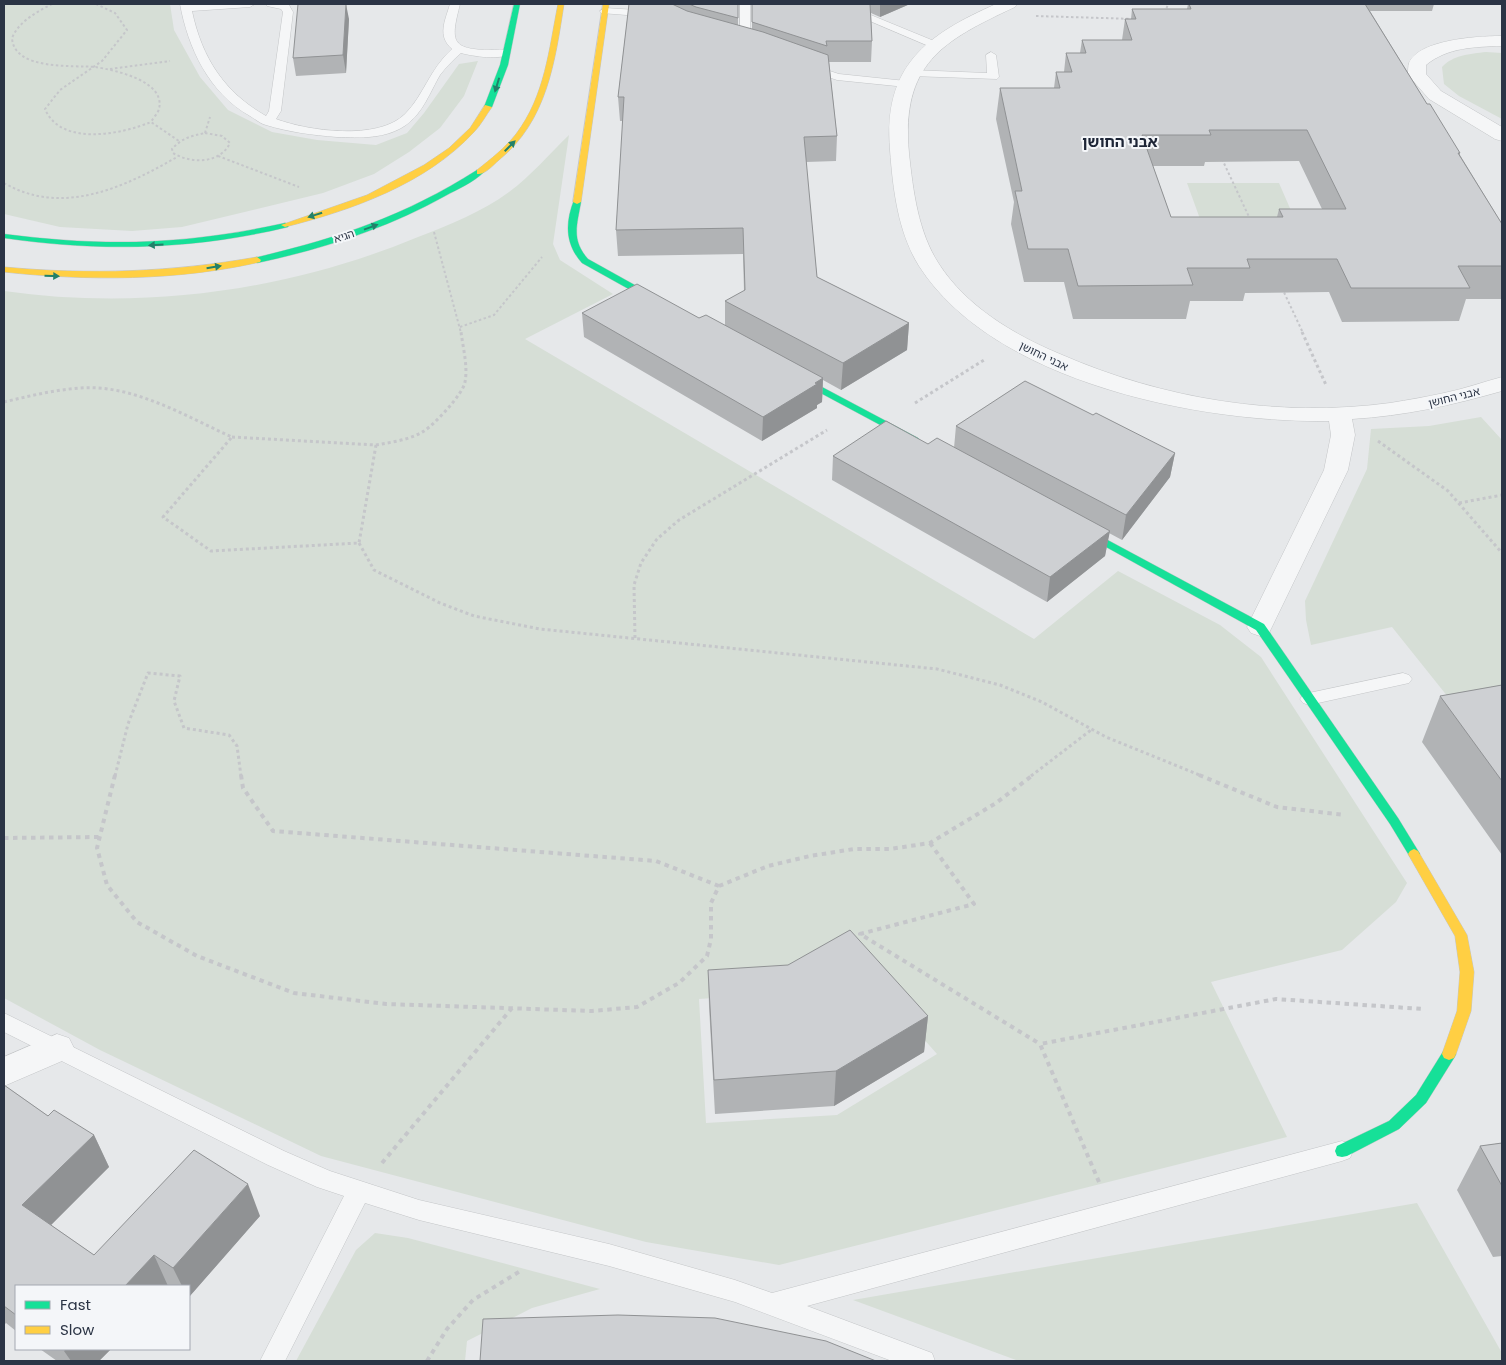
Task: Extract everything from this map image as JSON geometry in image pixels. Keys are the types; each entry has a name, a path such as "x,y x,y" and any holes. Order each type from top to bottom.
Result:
{"street":[{"path":"4,236 65,246 169,245 209,240 281,226 347,205 412,176 435,162 468,135 490,104 506,53 517,4"},
{"name":"הגיא","path":"4,270 41,275 79,277 155,274 212,268 300,251 376,226 450,192 477,175 514,143 527,127 538,107 544,90 561,4"},
{"name":"אבני החושן","path":"1009,4 950,33 926,52 908,78 898,121 901,165 914,235 929,265 953,296 982,320 1014,341 1062,365 1103,381 1162,397 1211,407 1268,413 1340,413 1394,410 1451,399 1502,384"},
{"path":"606,7 571,240 575,252 585,261 677,312"},
{"path":"1502,41 1476,42 1438,49 1425,56 1417,64 1417,75 1435,95 1502,135"},
{"path":"781,368 927,446"},
{"path":"1260,628 1336,470 1343,435 1340,413"},
{"path":"1067,521 1224,606 1260,628 1394,821 1461,935 1467,972 1464,1012 1447,1060 1420,1099 1394,1125 1342,1151"},
{"path":"4,1072 57,1048"}],"lane":[{"path":"250,4 185,6 192,34 209,72 232,99 252,114 268,122 289,128 326,133 369,134 394,127 411,116 440,68 458,49"},
{"path":"268,122 275,111 288,12 285,7 271,4"},
{"path":"456,4 448,34 450,42 458,49 469,52 506,53"},
{"path":"745,4 741,45 760,50"},
{"path":"835,4 934,45"},
{"path":"606,7 662,15"},
{"path":"793,61 838,77 993,77 991,56"},
{"path":"1309,699 1404,679"},
{"path":"4,1022 276,1158 326,1180 419,1210 609,1255 735,1291 923,1361"},
{"path":"771,1305 1342,1151"},
{"path":"272,1361 359,1191"}],"path":[{"path":"52,4 39,11 17,30 12,37 13,45 22,55 33,60 52,65 94,67 107,69 144,83 158,92 162,100 160,112 151,122 138,128 105,134 74,131 56,125 47,118 45,110 54,95 94,67 120,42 127,30 122,18 96,4"},
{"path":"1166,19 1165,10 1168,4"},
{"path":"986,14 1137,19"},
{"path":"107,69 170,60"},
{"path":"151,122 179,141"},
{"path":"4,183 28,194 51,198 96,195 140,179 176,157 200,160 218,156 225,152 230,143 222,136 205,133 179,141 172,149 176,157"},
{"path":"1218,151 1252,223"},
{"path":"218,156 301,188"},
{"path":"4,402 44,393 82,388 112,390 136,395 232,437 376,444 406,439 424,431 461,394 466,368 460,327 435,232 412,210"},
{"path":"460,327 494,315 544,254 571,240"},
{"path":"1281,286 1340,413 1448,491 1502,553"},
{"path":"884,423 1014,341"},
{"path":"635,638 634,585 641,563 656,539 680,520 860,410"},
{"path":"232,437 163,518 211,551 359,543"},
{"path":"376,444 359,543 374,570 440,603 474,616 540,629 937,669 1000,685 1042,702 1092,730 1277,806 1394,821"},
{"path":"1458,503 1502,495"},
{"path":"719,886 656,861 273,831 243,788 237,746 229,735 184,728 174,701 180,676 148,674 128,724 97,848 107,885 137,922 197,956 294,993 386,1004 592,1011 637,1006 679,983 707,956 711,939 711,903 719,886 768,866 810,856 854,849 890,849 930,844 996,803 1092,730"},
{"path":"4,838 100,837"},
{"path":"930,844 974,904 860,934 1040,1044 1112,1213"},
{"path":"1040,1044 1276,999 1464,1012"},
{"path":"359,1191 423,1112 512,1008"},
{"path":"427,1361 447,1329 473,1300 564,1244"}],"shaded area":[{"path":"4,4 170,4 174,30 200,77 228,110 272,132 317,140 376,145 407,133 424,113 459,64 478,61 464,96 440,128 409,152 374,174 323,193 182,227 132,231 60,227 4,214"},
{"path":"1486,52 1502,53 1502,119 1459,96 1444,84 1442,67 1446,63 1462,56"},
{"path":"569,135 553,244 560,260 613,294 525,339 1034,639 1118,571 1220,625 1261,657 1407,883 1396,902 1342,950 1211,982 1287,1137 779,1265 646,1242 321,1156 100,1050 4,998 4,291 56,297 109,299 162,297 214,292 267,283 318,271 369,256 442,228 477,212 517,186","holes":["850,956 937,1054 837,1115 706,1123 699,999 784,993"]},
{"path":"1187,183 1279,183 1299,229 1204,230"},
{"path":"1481,417 1502,440 1502,721 1472,727 1392,627 1311,645 1306,620 1305,601 1367,469 1371,429 1429,426"},
{"path":"1417,1203 1502,1353 1502,1361 1019,1361 853,1300"},
{"path":"375,1233 408,1238 600,1289 532,1308 467,1341 465,1361 296,1361 356,1250"}],"building":[{"path":"298,4 346,4 343,55 293,58"},
{"path":"629,4 672,4 687,11 763,32 828,55 837,136 804,137 817,277 909,323 843,363 725,301 745,290 743,228 616,230 624,97 618,97"},
{"path":"689,4 738,4 738,18 696,7"},
{"path":"752,4 870,4 872,41 826,41 827,46 752,22"},
{"path":"1189,4 1365,4 1427,104 1430,104 1502,224 1502,266 1458,266 1470,288 1351,288 1337,259 1247,259 1250,268 1187,268 1193,285 1078,286 1068,249 1028,249 1015,191 1022,191 1000,88 1060,88 1056,72 1072,72 1066,53 1086,53 1082,40 1132,40 1125,19 1136,19 1132,9 1191,9","holes":["1209,130 1307,130 1346,209 1279,209 1283,217 1171,217 1142,135 1211,135"]},
{"path":"637,284 699,318 706,315 823,378 815,383 817,384 763,417 582,313"},
{"path":"1025,381 1093,415 1096,413 1175,453 1126,515 956,426"},
{"path":"886,421 928,444 937,438 1110,531 1050,577 833,456"},
{"path":"1502,685 1502,781 1440,696"},
{"path":"850,930 928,1016 836,1071 714,1080 708,970 788,965"},
{"path":"4,1085 48,1116 54,1110 94,1135 22,1205 94,1255 194,1150 248,1184 173,1268 154,1255 126,1285 15,1285 15,1314 4,1306"},
{"path":"1502,1143 1502,1186 1480,1146"},
{"path":"618,1315 715,1318 826,1341 876,1361 480,1361 483,1319"}],"traffic: fast":[{"path":"488,107 504,65 517,4"},
{"path":"257,260 315,246 373,227 429,202 480,172"},
{"path":"577,202 572,234 579,254 585,261 664,305"},
{"path":"4,236 76,244 145,245 214,239 285,225"},
{"path":"790,373 915,440"},
{"path":"1074,525 1260,627 1394,821 1414,854"},
{"path":"1342,1151 1394,1125 1421,1099 1449,1054"}],"traffic: slow":[{"path":"480,172 502,154 531,118 547,77 561,4"},
{"path":"577,202 606,4"},
{"path":"285,225 370,197 427,167 452,149 473,129 488,107"},
{"path":"4,270 69,275 131,275 193,270 257,260"},
{"path":"1414,854 1461,935 1467,972 1464,1011 1449,1054"}],"district":[{"name":"אבני החושן","path":"1120,141"}]}
